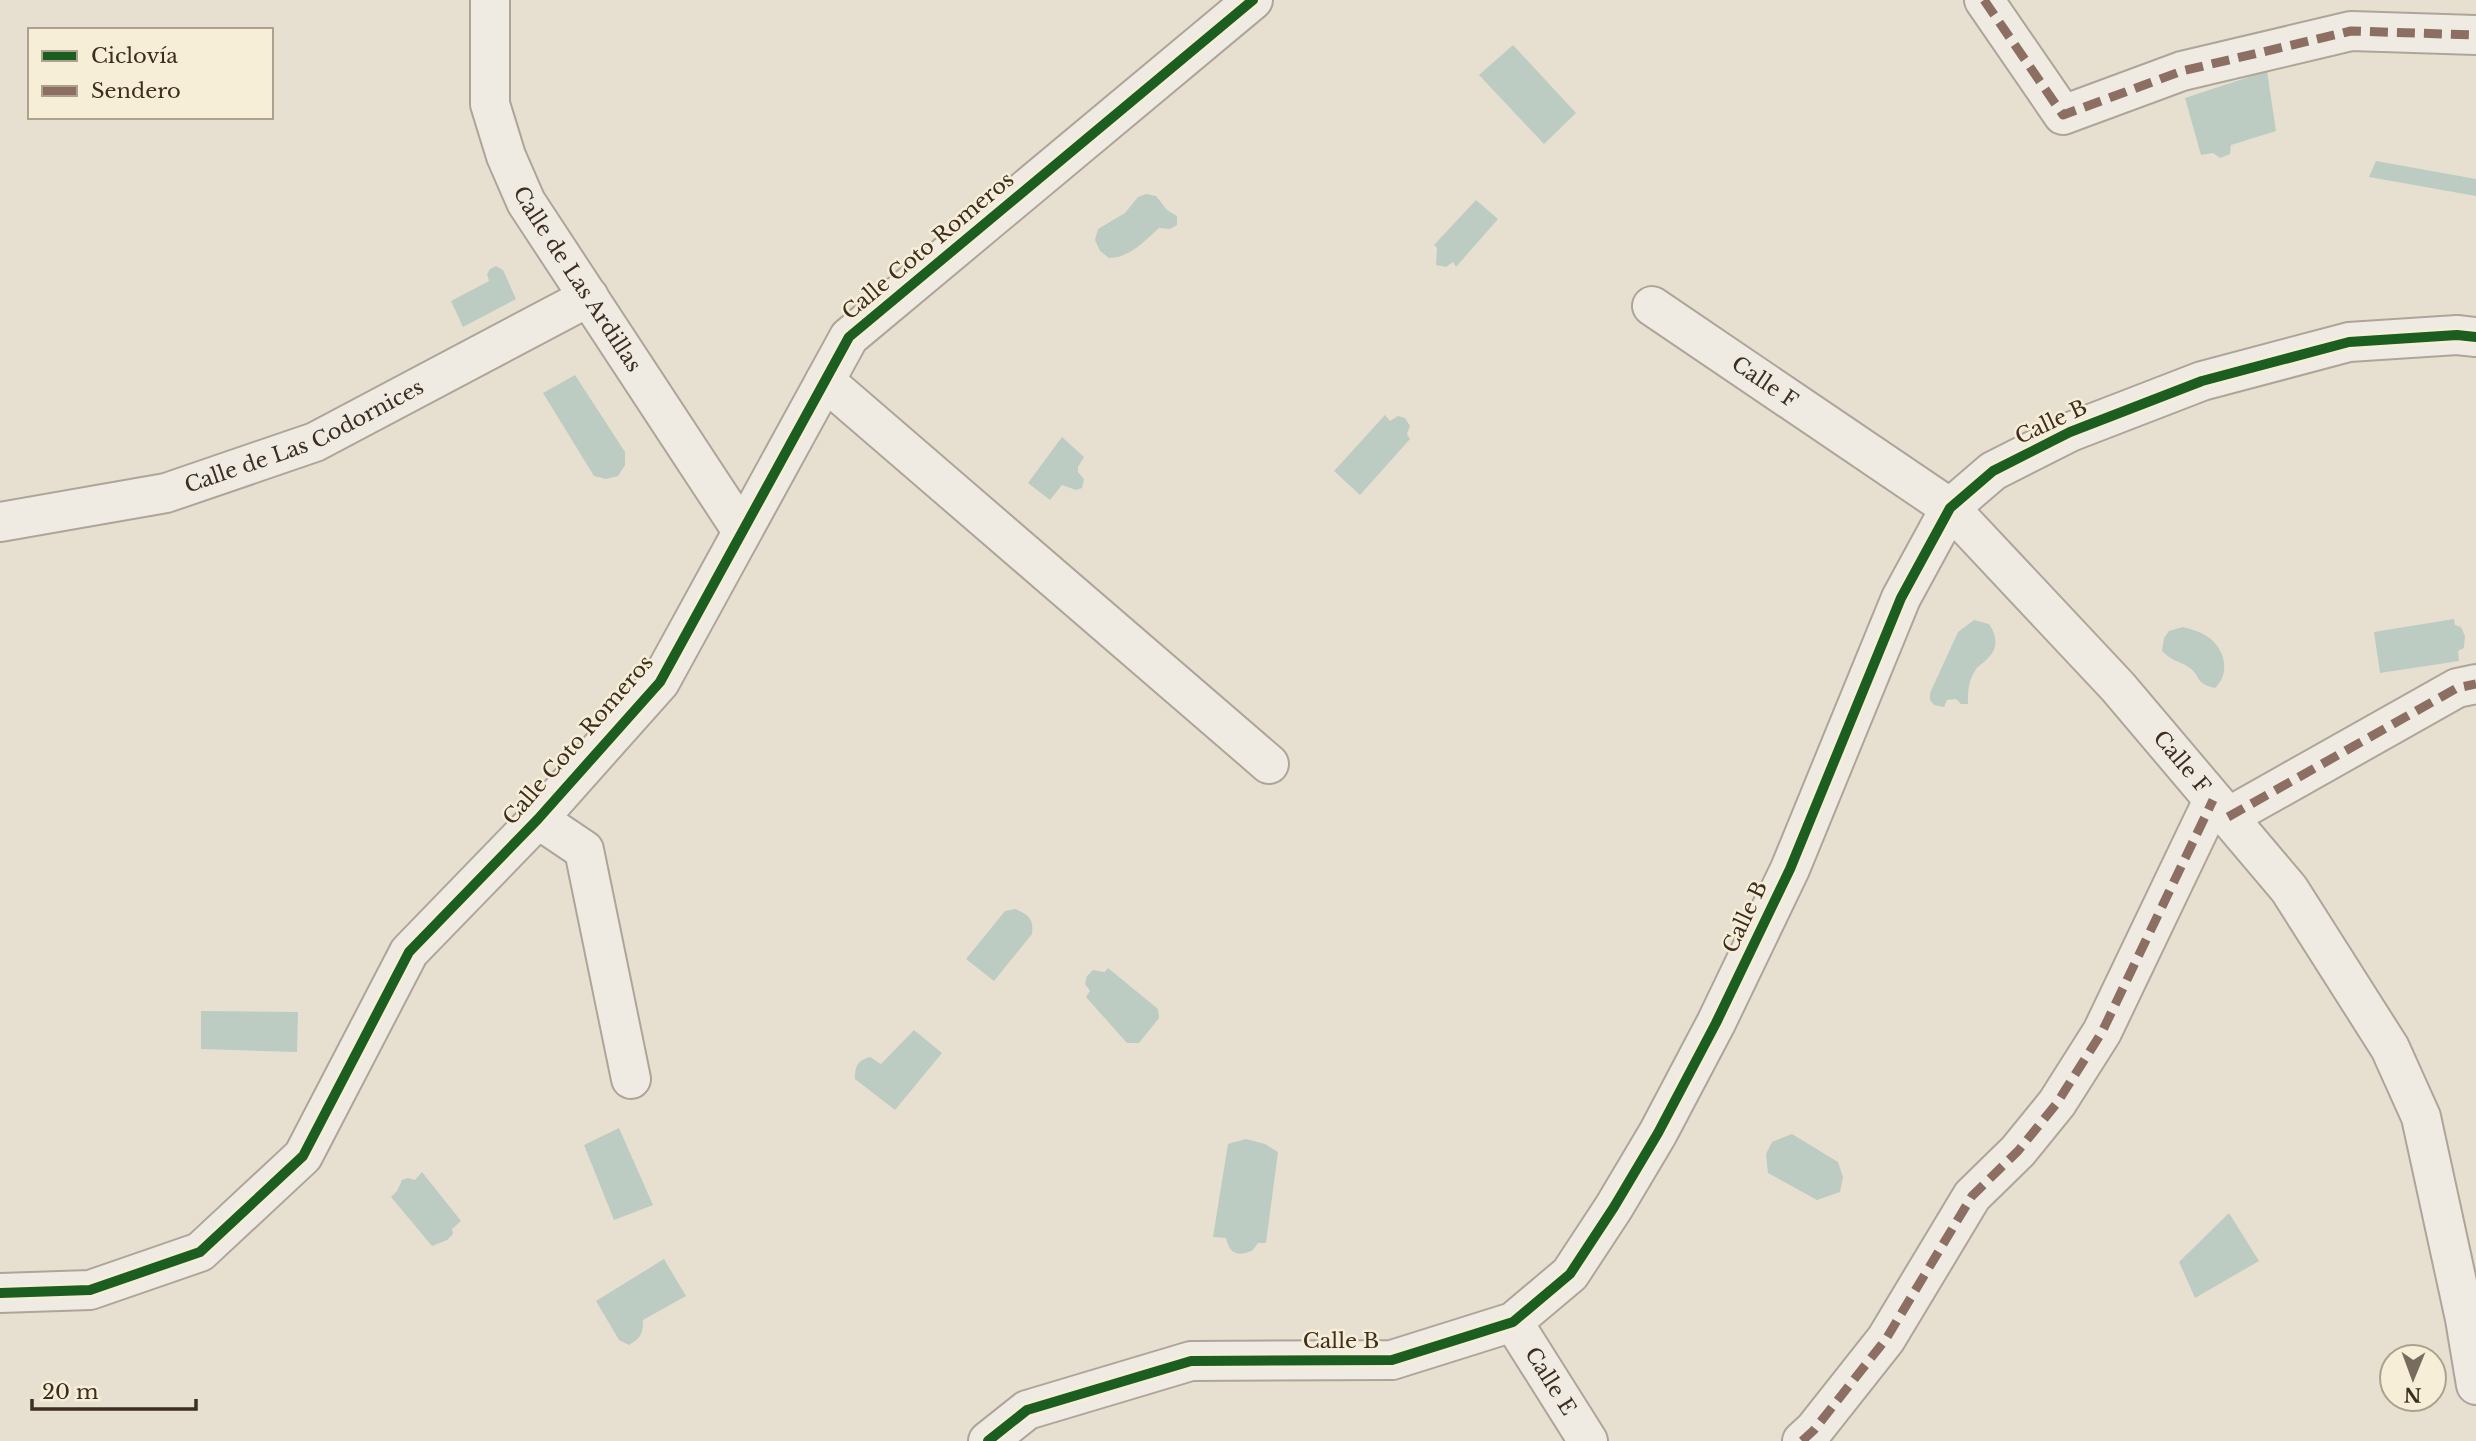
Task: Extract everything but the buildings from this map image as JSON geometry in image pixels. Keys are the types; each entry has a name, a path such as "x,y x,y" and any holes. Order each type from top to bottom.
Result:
{"street":[{"name":"Calle de Las Ardillas","path":"490,0 489,104 506,156 526,202 742,530"},
{"name":"Calle Coto Romeros","path":"0,1293 90,1290 200,1252 303,1156 409,952 538,819 660,682 849,337 1253,0"},
{"path":"1984,0 2063,115 2182,71 2351,31 2476,35"},
{"name":"Calle de Las Codornices","path":"0,522 166,493 315,442 589,297"},
{"name":"Calle F","path":"1652,306 1950,508 2118,687 2289,889 2390,1048 2421,1117 2470,1317 2476,1385"},
{"name":"Calle B","path":"988,1441 1027,1410 1191,1361 1392,1360 1513,1322 1570,1274 1614,1207 1664,1120 1716,1023 1790,869 1901,598 1950,508 1993,471 2070,432 2202,381 2349,342 2457,335 2476,337"},
{"path":"825,381 1269,764"},
{"path":"1802,1441 1814,1430 1886,1339 1972,1196 2018,1151 2057,1103 2102,1032 2221,808 2457,688 2476,684"},
{"path":"538,819 584,850 631,1079"},
{"name":"Calle E","path":"1513,1322 1588,1441"}],"shaded area":[{"path":"1513,45 1576,113 1544,144 1479,75"},
{"path":"2267,71 2276,131 2231,145 2230,154 2220,158 2213,153 2201,155 2185,98"},
{"path":"2376,161 2476,179 2476,196 2369,177"},
{"path":"1146,194 1156,196 1167,210 1177,216 1177,225 1170,229 1159,228 1130,252 1109,258 1100,251 1095,240 1098,229 1125,213 1138,197"},
{"path":"1476,200 1498,219 1456,267 1453,262 1446,267 1436,265 1437,248 1434,245"},
{"path":"496,266 503,270 516,299 463,327 451,301 489,281 487,274"},
{"path":"575,375 625,452 625,465 618,476 606,479 594,476 543,393"},
{"path":"1385,415 1390,421 1398,416 1405,418 1410,426 1407,434 1410,439 1360,495 1334,471"},
{"path":"1062,437 1084,457 1078,472 1084,479 1082,488 1076,490 1062,485 1050,500 1028,483"},
{"path":"2454,619 2455,625 2461,627 2465,636 2464,648 2458,651 2459,661 2380,673 2374,632"},
{"path":"1974,620 1989,624 1995,637 1994,651 1973,675 1968,704 1961,704 1956,699 1947,700 1944,707 1934,705 1930,700 1930,693 1958,632"},
{"path":"2183,627 2205,635 2221,652 2224,660 2223,675 2215,688 2203,684 2192,669 2171,659 2162,651 2164,638 2169,631"},
{"path":"1015,909 1029,917 1032,934 994,981 966,959 1005,911"},
{"path":"1108,968 1158,1009 1159,1018 1139,1043 1127,1043 1086,997 1090,991 1085,984 1087,976 1093,970 1105,972"},
{"path":"201,1011 298,1012 297,1052 201,1049"},
{"path":"914,1030 942,1053 895,1110 855,1079 856,1071 862,1060 870,1057 881,1064"},
{"path":"619,1128 653,1205 614,1220 584,1145"},
{"path":"1792,1134 1838,1162 1843,1177 1840,1192 1817,1200 1768,1173 1766,1154 1772,1142"},
{"path":"1246,1139 1265,1144 1278,1152 1266,1243 1258,1243 1253,1250 1239,1254 1229,1247 1226,1238 1213,1237 1228,1144"},
{"path":"422,1172 461,1221 452,1229 453,1234 447,1240 432,1246 391,1197 402,1180 415,1180"},
{"path":"2229,1213 2259,1261 2195,1298 2179,1262"},
{"path":"664,1259 686,1296 643,1320 640,1335 629,1345 619,1340 596,1301"}],"marked path":[{"path":"1984,0 2063,115 2182,71 2351,31 2476,35"},
{"path":"2228,817 2457,688 2476,684"},
{"path":"1802,1441 1814,1430 1886,1339 1972,1196 2018,1151 2057,1103 2102,1032 2213,800"}],"cycle path":[{"path":"0,1293 90,1290 200,1252 303,1156 409,952 538,819 660,682 849,337 1253,0"},
{"path":"988,1441 1027,1410 1191,1361 1392,1360 1513,1322 1570,1274 1658,1133 1716,1023 1790,869 1901,598 1950,508 1993,471 2070,432 2202,381 2349,342 2457,335 2476,337"}]}
